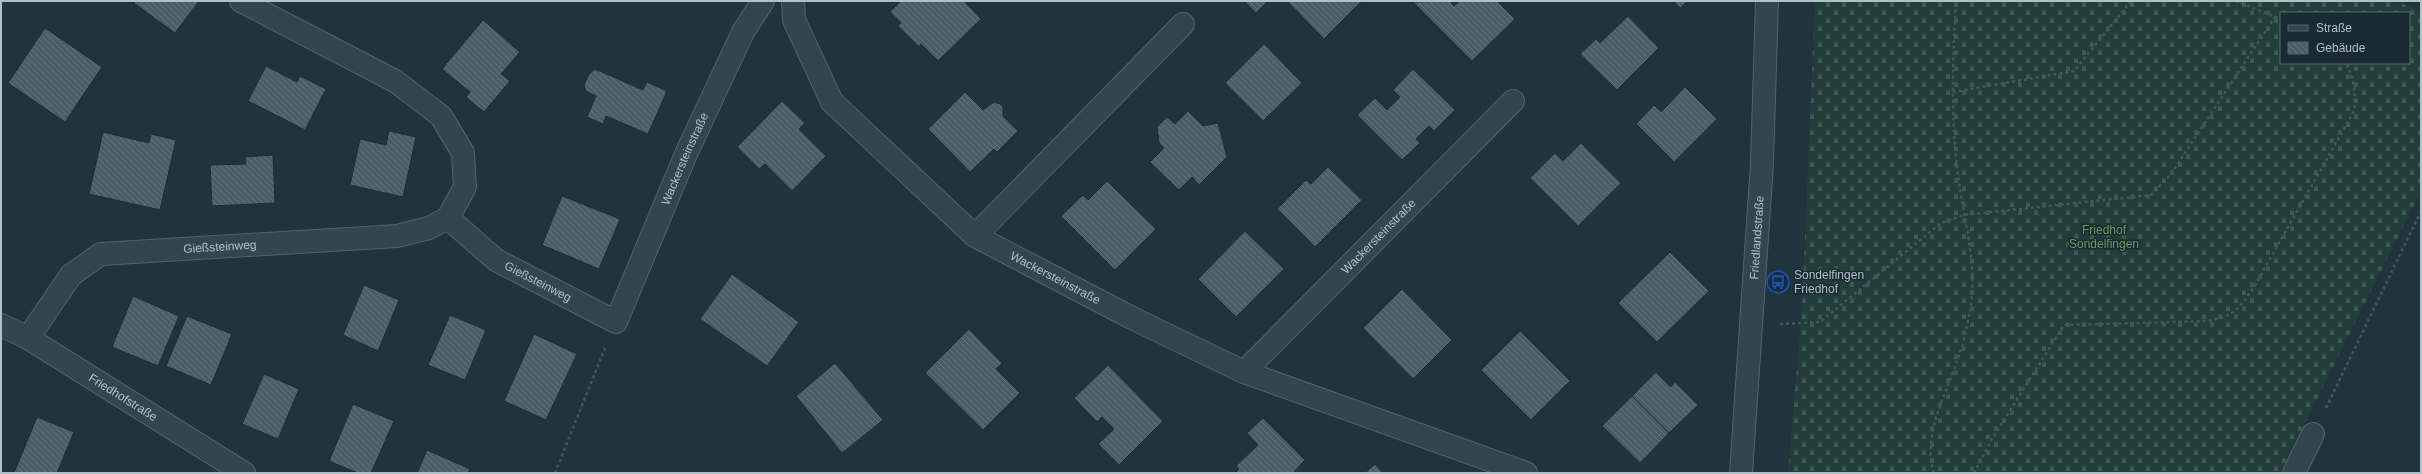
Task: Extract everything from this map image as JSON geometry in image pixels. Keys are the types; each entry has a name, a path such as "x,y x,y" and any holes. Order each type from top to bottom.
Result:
{"street":[{"path":"241,1 395,81 441,116 463,153 465,187 448,218"},
{"name":"Wackersteinstraße","path":"616,322 686,154 743,32 763,1"},
{"name":"Wackersteinstraße","path":"793,1 794,20 832,102 975,236 1132,318 1244,372 1526,473"},
{"name":"Friedlandstraße","path":"1742,473 1762,163 1767,1"},
{"path":"975,236 1183,24"},
{"name":"Wackersteinstraße","path":"1244,372 1513,101"},
{"name":"Gießsteinweg","path":"28,338 71,275 101,254 397,236 430,228 448,218 496,260 616,322"},
{"name":"Friedhofstraße","path":"1,325 28,338 244,473"},
{"path":"2294,473 2313,434"}],"path":[{"path":"1934,473 1930,461 1932,433 1961,351 1970,309 1973,265 1956,158 1953,92 1956,1"},
{"path":"1953,92 2074,71 2131,1"},
{"path":"2236,1 2280,20"},
{"path":"1752,325 1820,322 1941,223 1964,215 2151,195 2171,174 2275,17"},
{"path":"1974,473 1992,439 2064,325 2207,321 2226,318 2238,310 2254,288 2354,111 2356,95 2352,76 2346,64"},
{"path":"2313,434 2421,211"},
{"path":"555,473 598,364"}],"green space":[{"name":"Friedhof Sondelfingen","path":"1815,1 2396,1 2421,11 2421,191 2280,473 1788,473 1802,308"}],"building":[{"path":"135,1 199,1 175,33 134,3"},
{"path":"901,1 964,1 981,19 938,61 921,44 919,47 898,26 901,23 890,12"},
{"path":"1268,1 1256,13 1245,2"},
{"path":"1287,1 1362,1 1324,39"},
{"path":"1450,1 1454,6 1460,1 1497,1 1515,19 1472,61 1413,2"},
{"path":"1674,1 1688,1 1680,8"},
{"path":"1628,16 1659,48 1617,90 1580,54 1596,39 1600,43"},
{"path":"483,20 520,52 501,74 510,81 484,112 466,97 470,92 442,69"},
{"path":"45,28 102,67 65,122 8,83"},
{"path":"1264,44 1302,83 1263,121 1225,83"},
{"path":"266,66 297,82 300,76 326,89 305,130 248,101"},
{"path":"595,69 643,90 647,82 667,91 648,134 606,116 603,124 587,117 596,96 586,91 584,85 589,74"},
{"path":"1413,69 1455,110 1434,131 1429,126 1416,139 1420,143 1402,160 1357,115 1375,98 1387,110 1400,97 1393,90"},
{"path":"1685,87 1717,119 1674,162 1636,124 1654,105 1661,112"},
{"path":"965,92 983,110 994,102 1000,104 1003,107 1003,116 1018,131 997,152 994,149 970,172 928,129"},
{"path":"782,101 805,123 799,129 826,156 792,191 765,164 759,169 737,147"},
{"path":"1188,111 1203,126 1218,123 1227,157 1199,185 1192,177 1179,190 1150,162 1164,148 1159,143 1157,127 1167,117 1175,124"},
{"path":"389,131 416,137 403,197 350,185 360,139 386,145"},
{"path":"103,132 149,143 151,134 176,140 160,210 89,194"},
{"path":"1581,143 1621,183 1578,226 1530,178 1555,153 1563,161"},
{"path":"273,155 275,203 212,206 210,165 246,164 245,157"},
{"path":"1328,167 1362,200 1315,247 1277,209 1306,180 1311,184"},
{"path":"1107,181 1156,229 1115,270 1061,216 1083,195 1088,200"},
{"path":"562,196 620,219 599,269 542,245"},
{"path":"1245,231 1284,269 1236,317 1198,279"},
{"path":"1670,252 1709,291 1657,342 1618,303"},
{"path":"732,274 799,322 767,366 700,319"},
{"path":"364,285 399,300 378,351 343,335"},
{"path":"1402,289 1452,340 1413,379 1363,328"},
{"path":"133,296 179,316 158,366 112,347"},
{"path":"450,315 486,330 465,380 428,365"},
{"path":"187,316 232,334 211,385 166,366"},
{"path":"969,329 1002,363 996,369 1020,393 983,430 925,373"},
{"path":"1520,331 1570,381 1531,420 1481,370"},
{"path":"534,334 577,354 546,420 504,401"},
{"path":"835,363 883,420 842,453 796,396"},
{"path":"1108,365 1163,421 1119,465 1098,444 1114,429 1102,417 1097,422 1074,398"},
{"path":"1656,372 1671,387 1675,382 1698,405 1669,433 1632,396"},
{"path":"264,374 299,389 278,439 242,424"},
{"path":"1632,396 1669,433 1640,463 1602,426"},
{"path":"353,404 394,421 371,473 358,473 329,461"},
{"path":"37,417 74,432 57,473 14,473"},
{"path":"1263,418 1305,460 1293,473 1235,473 1239,469 1236,466 1258,445 1247,433"},
{"path":"427,450 470,469 468,473 417,473"},
{"path":"1375,464 1383,473 1365,473"}],"place":[{"name":"Sondelfingen Friedhof","path":"1778,282"}]}
